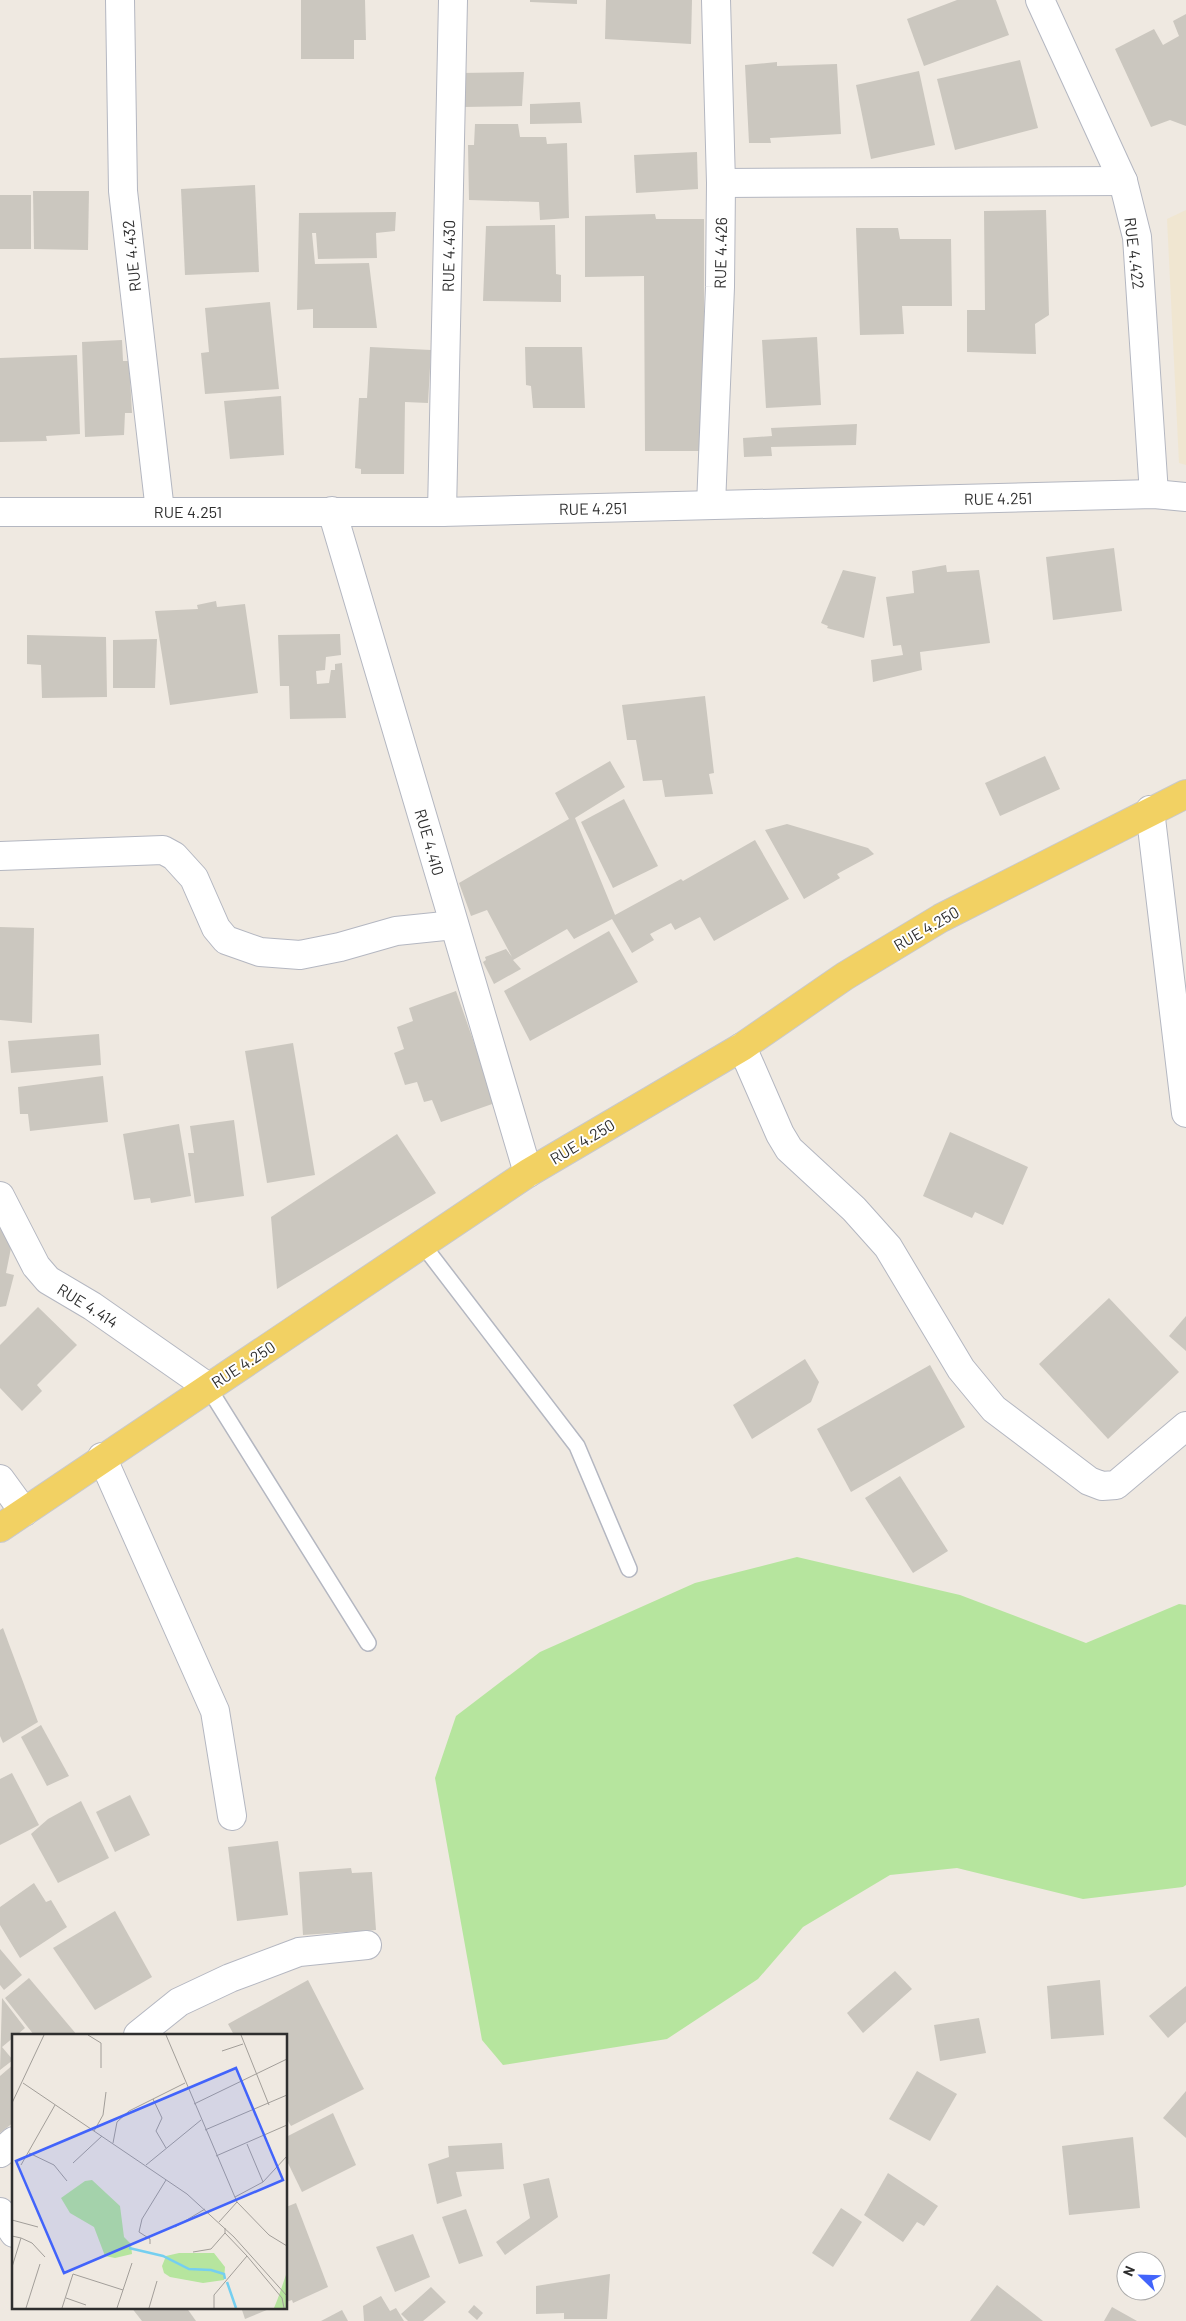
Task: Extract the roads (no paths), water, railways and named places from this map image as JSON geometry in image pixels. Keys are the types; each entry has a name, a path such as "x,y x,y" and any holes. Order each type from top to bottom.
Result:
{"main road":[{"name":"RUE 4.250","path":"0,1528 528,1173 742,1047 846,976 941,918 1150,810 1186,794"}],"street":[{"name":"RUE 4.432","path":"120,0 123,191 160,511"},
{"name":"RUE 4.430","path":"442,512 453,0"},
{"name":"RUE 4.426","path":"711,505 720,287 721,183 716,0"},
{"name":"RUE 4.422","path":"1040,0 1123,181 1137,237 1154,494"},
{"path":"721,183 1123,181"},
{"name":"RUE 4.251","path":"0,512 442,512 1154,494 1186,497"},
{"name":"RUE 4.410","path":"332,511 528,1173"},
{"path":"1150,810 1186,1113"},
{"path":"0,856 163,850 174,856 194,878 216,928 226,940 260,952 300,955 340,947 396,931 454,925"},
{"path":"742,1047 780,1134 789,1149 854,1208 888,1247 961,1369 994,1409 1089,1481 1102,1486 1116,1485 1186,1426"},
{"name":"RUE 4.414","path":"0,1196 36,1266 48,1280 92,1306 208,1387"},
{"path":"102,1458 215,1711 232,1816"},
{"path":"0,1479 24,1512"},
{"path":"139,2034 179,2002 230,1978 299,1952 367,1945"},
{"path":"0,2153 12,2143"},
{"path":"0,2212 12,2230"}],"lane":[{"path":"423,1245 576,1446 629,1569"},
{"path":"208,1387 368,1643"}]}
